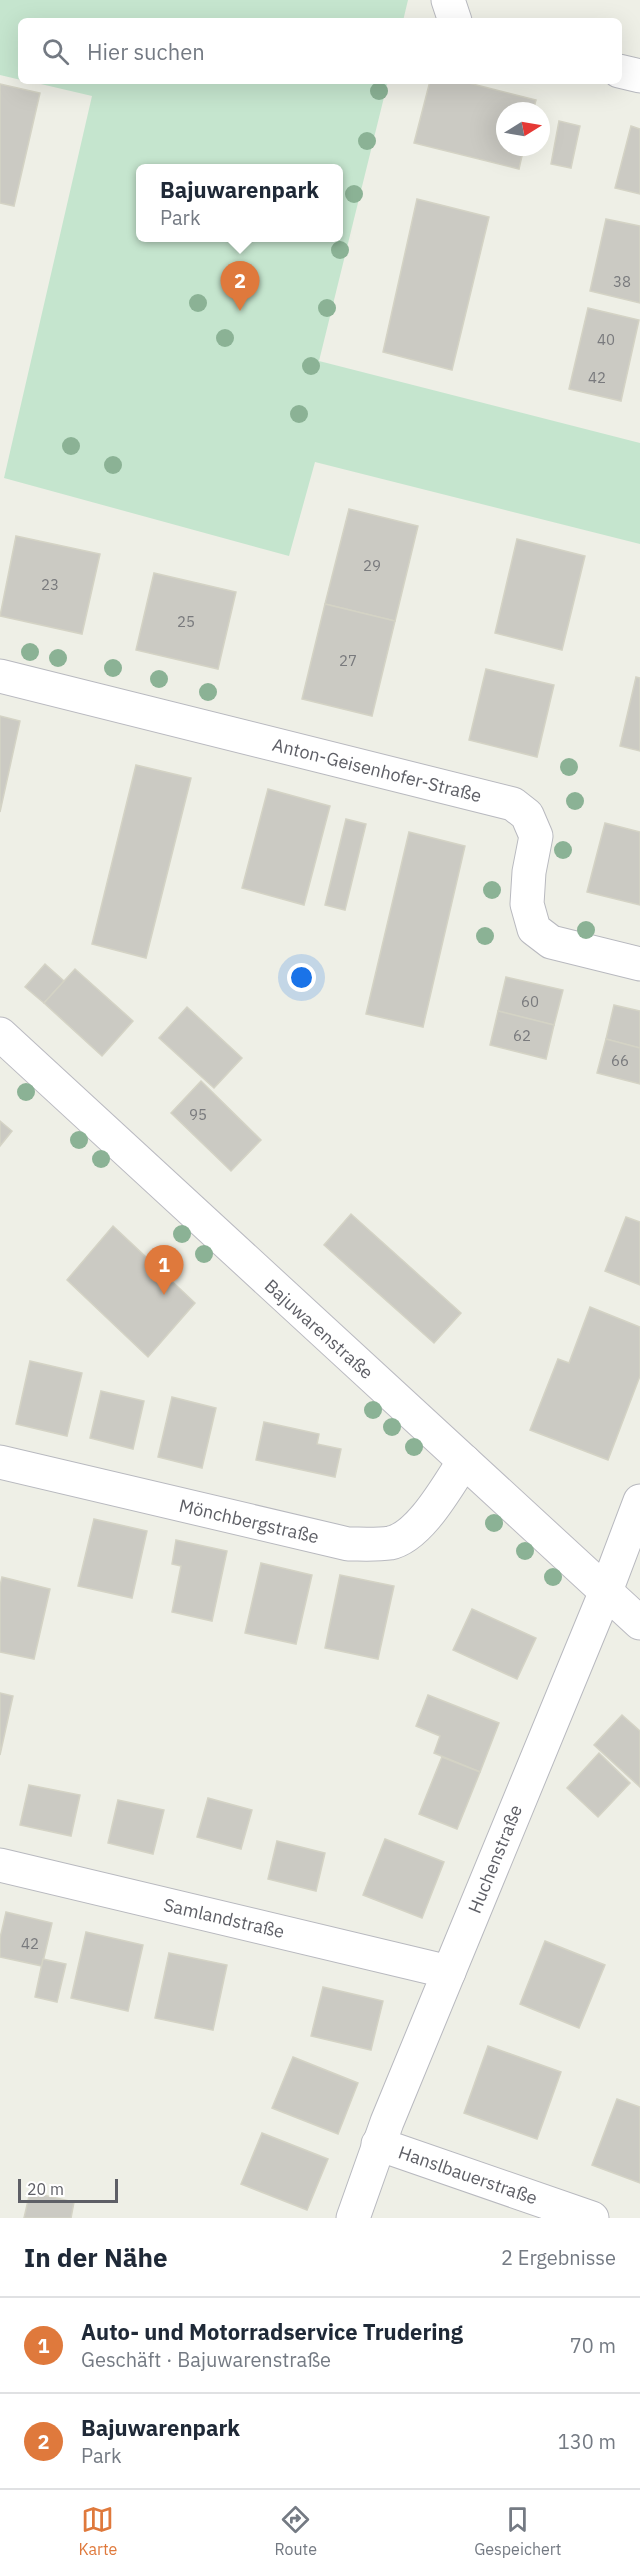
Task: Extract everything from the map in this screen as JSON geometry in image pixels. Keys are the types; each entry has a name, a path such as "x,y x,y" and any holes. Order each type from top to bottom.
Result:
{"street":[{"path":"448,0 454,18"},
{"path":"622,72 640,76"},
{"name":"Anton-Geisenhofer-Straße","path":"0,676 513,804 527,815 536,836 529,872 527,904 534,929 551,942 640,964"},
{"name":"Bajuwarenstraße","path":"0,1034 640,1623"},
{"name":"Mönchbergstraße","path":"0,1462 348,1544 389,1543 402,1539 418,1526 464,1461"},
{"name":"Huchenstraße","path":"353,2218 378,2144 606,1591 640,1501"},
{"name":"Samlandstraße","path":"0,1865 449,1972"},
{"name":"Hanslbauerstraße","path":"378,2144 592,2218"}],"green space":[{"path":"0,0 408,0 404,18 18,18 18,79 0,75"},
{"path":"41,84 387,84 319,361 640,443 640,544 315,462 289,556 4,478 92,96"}],"building":[{"path":"0,84 40,93 14,206 0,203"},
{"path":"429,84 473,84 536,100 535,102 496,102 496,156 522,156 519,169 414,143"},
{"path":"559,121 580,126 571,168 551,164"},
{"path":"631,126 640,129 640,194 615,188"},
{"path":"417,199 489,217 452,370 383,352"},
{"path":"606,219 640,226 640,303 590,291"},
{"path":"588,308 639,320 621,401 569,389"},
{"path":"349,509 418,526 395,621 325,604"},
{"path":"16,536 100,554 82,634 0,616"},
{"path":"517,539 585,556 562,650 495,633"},
{"path":"154,573 236,592 218,669 136,650"},
{"path":"325,604 395,621 372,716 302,699"},
{"path":"486,669 554,685 537,757 469,740"},
{"path":"636,677 640,678 640,751 620,746"},
{"path":"0,716 20,721 0,812"},
{"path":"136,765 191,778 146,958 92,944"},
{"path":"268,789 330,806 304,905 242,888"},
{"path":"346,819 366,824 345,910 325,905"},
{"path":"605,823 640,832 640,905 587,892"},
{"path":"409,832 465,846 423,1027 366,1014"},
{"path":"45,964 64,981 44,1003 25,987"},
{"path":"75,969 133,1021 102,1056 44,1003"},
{"path":"506,977 563,990 554,1025 498,1011"},
{"path":"614,1005 640,1011 640,1048 606,1039"},
{"path":"187,1007 242,1058 214,1088 159,1038"},
{"path":"498,1011 554,1025 546,1059 490,1045"},
{"path":"606,1039 640,1048 640,1084 597,1073"},
{"path":"201,1081 261,1140 231,1171 171,1113"},
{"path":"0,1121 12,1131 0,1146"},
{"path":"351,1214 461,1313 434,1343 324,1245"},
{"path":"626,1217 640,1222 640,1285 605,1271"},
{"path":"113,1226 195,1303 148,1357 67,1280"},
{"path":"590,1307 640,1327 640,1376 608,1460 530,1430 558,1359 569,1363"},
{"path":"30,1361 82,1373 67,1436 16,1424"},
{"path":"101,1391 144,1401 133,1449 90,1438"},
{"path":"172,1397 216,1408 202,1468 158,1457"},
{"path":"264,1422 319,1434 317,1444 341,1449 335,1477 256,1460"},
{"path":"94,1519 147,1531 132,1598 78,1586"},
{"path":"176,1540 227,1551 212,1621 172,1612 181,1566 172,1564"},
{"path":"261,1563 312,1575 296,1644 245,1633"},
{"path":"340,1575 394,1586 378,1659 325,1648"},
{"path":"2,1577 50,1589 34,1659 0,1652"},
{"path":"472,1609 536,1638 517,1679 453,1650"},
{"path":"0,1693 13,1696 0,1755"},
{"path":"428,1695 499,1723 480,1772 434,1753 440,1736 416,1726"},
{"path":"622,1715 640,1731 640,1787 594,1745"},
{"path":"599,1753 630,1783 598,1817 567,1788"},
{"path":"442,1757 480,1772 457,1829 419,1814"},
{"path":"29,1785 80,1795 71,1836 20,1825"},
{"path":"208,1798 252,1810 241,1849 197,1837"},
{"path":"118,1800 164,1810 153,1854 108,1843"},
{"path":"385,1839 444,1862 422,1918 363,1895"},
{"path":"277,1841 325,1853 316,1891 268,1879"},
{"path":"6,1912 52,1923 42,1966 0,1957 0,1938"},
{"path":"86,1932 143,1945 128,2011 71,1998"},
{"path":"545,1941 605,1965 579,2028 520,2004"},
{"path":"169,1953 227,1965 213,2030 155,2018"},
{"path":"43,1959 66,1964 57,2002 35,1997"},
{"path":"323,1987 383,2001 371,2050 311,2036"},
{"path":"488,2046 561,2072 537,2139 464,2113"},
{"path":"293,2057 358,2083 338,2134 272,2108"},
{"path":"617,2099 640,2107 640,2183 592,2165"},
{"path":"262,2133 328,2159 307,2210 241,2184"},
{"path":"30,2192 74,2202 71,2218 24,2218"}],"place":[{"name":"Bajuwarenpark","path":"240,311"},
{"name":"Auto- und Motorradservice Trudering","path":"164,1295"}]}
